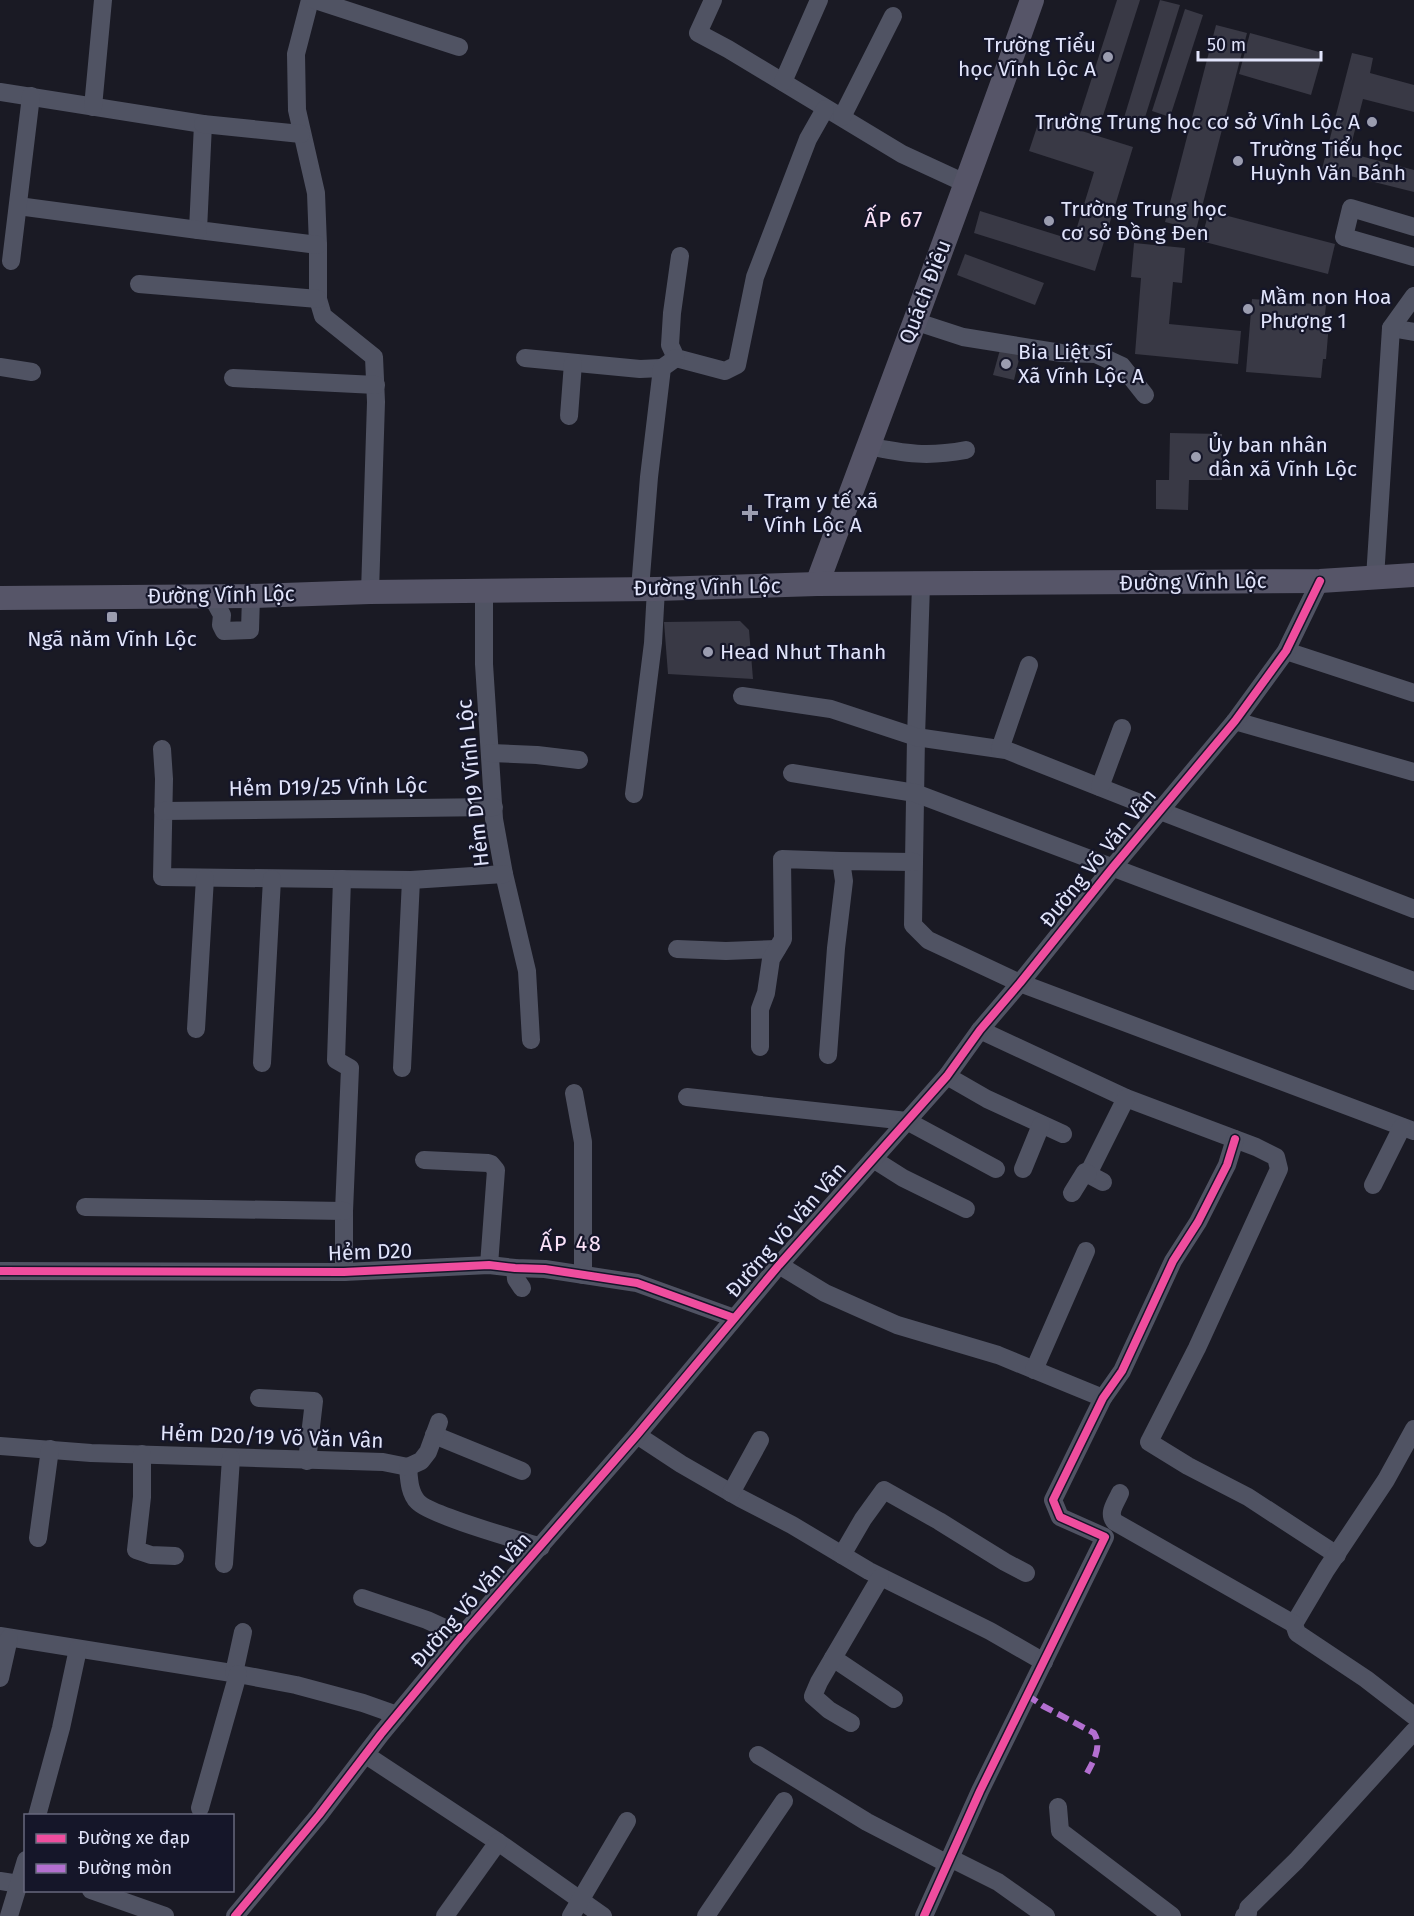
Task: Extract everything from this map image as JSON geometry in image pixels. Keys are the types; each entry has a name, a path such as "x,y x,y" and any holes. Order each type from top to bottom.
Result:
{"main road":[{"name":"Quách Điêu","path":"818,584 914,321 967,184 1032,0"},
{"name":"Đường Vĩnh Lộc","path":"0,598 251,596 818,584 1320,581 1414,575"},
{"path":"1375,578 1414,592"}],"street":[{"path":"93,107 103,0"},
{"path":"310,0 296,54 297,110 316,193 318,299 323,316 374,357 376,385 370,592"},
{"path":"315,0 459,47"},
{"path":"712,0 698,33 902,154 967,184"},
{"path":"783,82 819,0"},
{"path":"842,117 892,15"},
{"path":"0,92 202,124 302,134"},
{"path":"11,261 31,96"},
{"path":"525,358 640,369 669,363 725,371 737,365 755,277 808,139 825,109"},
{"path":"198,230 202,124"},
{"path":"18,206 318,245"},
{"path":"1414,227 1351,208 1344,237 1414,257"},
{"path":"634,794 653,643 648,589 649,477 669,363 672,313 680,256"},
{"path":"139,284 318,299"},
{"path":"1375,578 1391,328 1414,296"},
{"path":"914,321 963,337 1060,353 1096,354 1122,366 1145,395"},
{"path":"1391,328 1414,332"},
{"path":"569,416 573,363"},
{"path":"0,367 32,372"},
{"path":"233,378 376,385"},
{"path":"868,446 925,455 943,455 966,450"},
{"name":"Đường Võ Văn Vân","path":"235,1916 462,1636 638,1435 779,1265 947,1076 980,1030 1235,721 1286,651 1320,581"},
{"path":"921,585 915,737 913,925 928,940 1020,983 1408,1129 1373,1185"},
{"name":"Hẻm D19 Vĩnh Lộc","path":"484,591 484,664 494,807 504,874 527,971 531,1040"},
{"path":"212,595 222,615 221,625 224,632 250,630 251,596"},
{"path":"1286,651 1414,693"},
{"path":"1000,749 1029,665"},
{"path":"742,696 831,710 915,737 1000,749 1414,909"},
{"path":"1235,721 1414,772"},
{"path":"1100,787 1122,728"},
{"path":"162,749 163,811 153,876 411,880 504,874"},
{"path":"490,753 579,760"},
{"path":"792,773 915,793 1414,981"},
{"name":"Hẻm D19/25 Vĩnh Lộc","path":"163,811 494,807"},
{"path":"760,1047 760,1010 766,993 771,960 783,939 782,859 914,862"},
{"path":"828,1055 836,948 844,881 841,861"},
{"path":"196,1029 205,878"},
{"path":"262,1063 272,879"},
{"path":"342,879 336,1060 350,1068 344,1210 344,1272"},
{"path":"402,1068 411,880"},
{"path":"677,949 726,951 777,949"},
{"path":"980,1030 1126,1098 1235,1138 1276,1157 1279,1169 1197,1348 1149,1442 1188,1466 1248,1497 1336,1555"},
{"path":"947,1076 987,1099 1063,1134"},
{"path":"574,1093 583,1142 583,1275"},
{"path":"687,1097 907,1121 996,1169"},
{"path":"1072,1193 1085,1172 1095,1178 1126,1098"},
{"path":"1023,1169 1041,1125"},
{"path":"924,1916 980,1791 1105,1537 1060,1517 1053,1500 1104,1398 1122,1371 1173,1261 1198,1222 1227,1165 1235,1138"},
{"path":"873,1159 903,1178 966,1209"},
{"path":"424,1160 488,1163 495,1167 489,1265"},
{"path":"85,1207 344,1210"},
{"path":"1034,1370 1086,1251"},
{"name":"Hẻm D20","path":"0,1271 344,1272 489,1265 518,1278 545,1269 637,1283 734,1318"},
{"path":"779,1265 825,1293 897,1324 998,1355 1104,1398"},
{"path":"260,1398 314,1401 308,1461"},
{"path":"408,1467 421,1461 428,1452 436,1428 522,1471"},
{"path":"1294,1624 1386,1480 1414,1429"},
{"path":"638,1435 681,1464 792,1525 880,1578 930,1600 1044,1662"},
{"path":"731,1493 760,1440"},
{"name":"Hẻm D20/19 Võ Văn Vân","path":"0,1446 91,1453 383,1462 408,1467 412,1494 418,1504 443,1515 541,1547"},
{"path":"38,1538 50,1449"},
{"path":"142,1454 142,1497 135,1550 151,1555 175,1556"},
{"path":"224,1564 231,1458"},
{"path":"842,1555 862,1519 884,1490 1026,1573"},
{"path":"1120,1493 1111,1513 1111,1518 1115,1522 1294,1624 1297,1634 1366,1679 1414,1716"},
{"path":"851,1723 829,1710 813,1696 880,1578"},
{"path":"362,1598 426,1620 462,1636"},
{"path":"200,1808 236,1673 243,1632"},
{"path":"0,1678 4,1637 236,1673 296,1685 363,1703 397,1715"},
{"path":"38,1814 61,1728 78,1649"},
{"path":"833,1658 894,1699"},
{"path":"1247,1915 1248,1908 1296,1861 1414,1731"},
{"path":"366,1755 498,1842 575,1908 603,1916"},
{"path":"758,1755 867,1822 998,1882 1046,1916"},
{"path":"706,1916 784,1801"},
{"path":"1058,1807 1060,1831 1172,1916"},
{"path":"575,1908 627,1821"},
{"path":"445,1916 498,1842"},
{"path":"0,1881 23,1870"},
{"path":"9,1916 23,1870"},
{"path":"97,1892 165,1916"}],"building":[{"path":"1117,0 1140,0 1099,128 1078,121"},
{"path":"1160,0 1180,5 1142,127 1123,121"},
{"path":"1185,9 1203,15 1170,117 1152,111"},
{"path":"1216,25 1247,33 1196,230 1165,222"},
{"path":"1250,33 1323,53 1311,95 1239,74"},
{"path":"1352,53 1373,58 1370,73 1414,85 1414,112 1363,99 1349,153 1414,170 1414,192 1322,169"},
{"path":"1040,118 1133,147 1095,271 974,233 980,211 1073,240 1094,172 1029,151"},
{"path":"1209,211 1335,244 1328,274 1201,241"},
{"path":"1134,243 1185,248 1182,283 1173,282 1169,324 1241,331 1238,364 1135,354 1141,278 1131,277"},
{"path":"965,254 1044,283 1035,305 957,275"},
{"path":"1252,299 1326,305 1324,323 1329,323 1326,359 1323,359 1321,378 1246,372"},
{"path":"1001,346 1021,351 1014,380 993,375"},
{"name":"Ủy ban nhân dân xã Vĩnh Lộc","path":"1170,433 1222,434 1222,480 1189,480 1188,510 1156,509 1156,480 1169,480"},
{"name":"Head Nhut Thanh","path":"740,621 749,630 753,679 668,674 664,622"}],"marked path":[{"path":"1027,1695 1094,1733 1097,1750 1085,1777"}],"cycle path":[{"path":"235,1916 462,1636 637,1435 779,1265 947,1076 980,1030 1235,721 1286,651 1320,581"},
{"path":"924,1916 980,1791 1105,1537 1060,1517 1053,1500 1103,1398 1122,1371 1173,1261 1198,1222 1227,1165 1235,1139"},
{"path":"0,1271 344,1272 489,1265 545,1269 637,1283 734,1318"}],"place":[{"name":"Trường Tiểu học Vĩnh Lộc A","path":"1108,57"},
{"name":"Trường Trung học cơ sở Vĩnh Lộc A","path":"1372,122"},
{"name":"Trường Tiểu học Huỳnh Văn Bánh","path":"1238,161"},
{"name":"Trường Trung học cơ sở Đồng Đen","path":"1049,221"},
{"name":"Mầm non Hoa Phượng 1","path":"1248,309"},
{"name":"Bia Liệt Sĩ Xã Vĩnh Lộc A","path":"1006,364"},
{"name":"Ủy ban nhân dân xã Vĩnh Lộc","path":"1196,457"},
{"name":"Trạm y tế xã Vĩnh Lộc A","path":"750,513"},
{"name":"Ngã năm Vĩnh Lộc","path":"112,617"},
{"name":"Head Nhut Thanh","path":"708,652"}],"district":[{"name":"ẤP 67","path":"894,219"},
{"name":"ẤP 48","path":"571,1243"}]}
